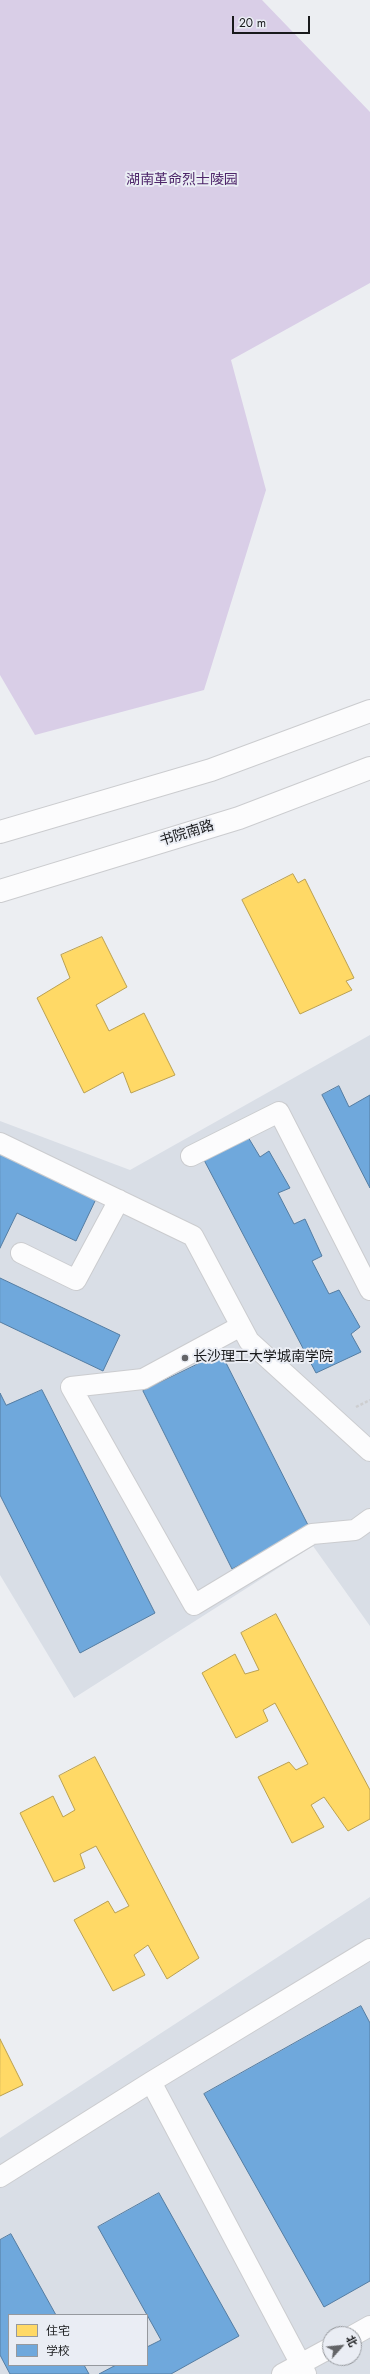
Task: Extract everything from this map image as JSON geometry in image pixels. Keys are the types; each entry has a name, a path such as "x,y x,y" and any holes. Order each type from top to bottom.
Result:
{"main road":[{"path":"0,832 211,770 370,711"},
{"name":"书院南路","path":"0,891 239,818 370,768"}],"street":[{"path":"191,1156 279,1112 370,1290"},
{"path":"0,1143 194,1236 249,1341 370,1452"},
{"path":"21,1253 76,1280 119,1200"},
{"path":"242,1326 143,1379 71,1387 194,1605 312,1534 355,1530 370,1519"},
{"path":"0,2177 151,2082 370,1949"},
{"path":"151,2082 304,2369"},
{"path":"282,2374 304,2369 322,2354"}],"shaded area":[{"name":"长沙理工大学城南学院","path":"370,1035 370,1626 313,1546 74,1698 0,1575 0,1121 130,1170"},
{"path":"370,1897 370,2374 0,2374 0,2138"}],"green space":[{"name":"湖南革命烈士陵园","path":"0,0 262,0 370,112 370,283 231,360 266,490 204,690 35,735 0,675"}],"building: 住宅":[{"path":"293,874 298,883 305,879 354,978 346,981 352,990 300,1014 242,900"},
{"path":"102,937 127,987 96,1005 109,1031 144,1013 175,1075 131,1093 123,1072 84,1093 37,998 70,978 61,955"},
{"path":"276,1614 370,1790 370,1819 348,1831 324,1797 311,1805 324,1827 292,1843 258,1777 289,1762 296,1770 308,1764 275,1703 263,1710 268,1721 236,1738 202,1673 235,1654 245,1674 259,1670 241,1633"},
{"path":"95,1757 199,1958 167,1979 148,1945 134,1955 145,1975 113,1991 74,1920 108,1901 115,1913 129,1906 96,1846 80,1854 85,1868 54,1882 20,1813 53,1796 63,1817 75,1810 59,1776"},
{"path":"0,2039 23,2085 0,2096"}],"building: 学校":[{"path":"339,1086 349,1107 370,1095 370,1188 322,1095"},
{"path":"248,1137 260,1157 269,1151 290,1188 278,1193 294,1224 305,1219 322,1256 312,1261 329,1294 339,1290 360,1327 351,1334 361,1352 316,1373 204,1160"},
{"path":"0,1153 96,1199 76,1241 17,1213 0,1248"},
{"path":"0,1278 120,1335 103,1371 0,1322"},
{"path":"221,1353 309,1527 232,1569 143,1391"},
{"path":"42,1390 155,1613 80,1653 0,1495 0,1393 6,1405"},
{"path":"361,2006 370,2023 370,2281 324,2307 204,2094"},
{"path":"159,2193 239,2336 171,2374 99,2374 114,2366 148,2366 148,2346 161,2340 148,2314 147,2314 98,2227"},
{"path":"11,2234 55,2314 8,2314 8,2366 85,2366 89,2374 10,2374 0,2355 0,2240"}],"place":[{"name":"长沙理工大学城南学院","path":"185,1358"}]}
